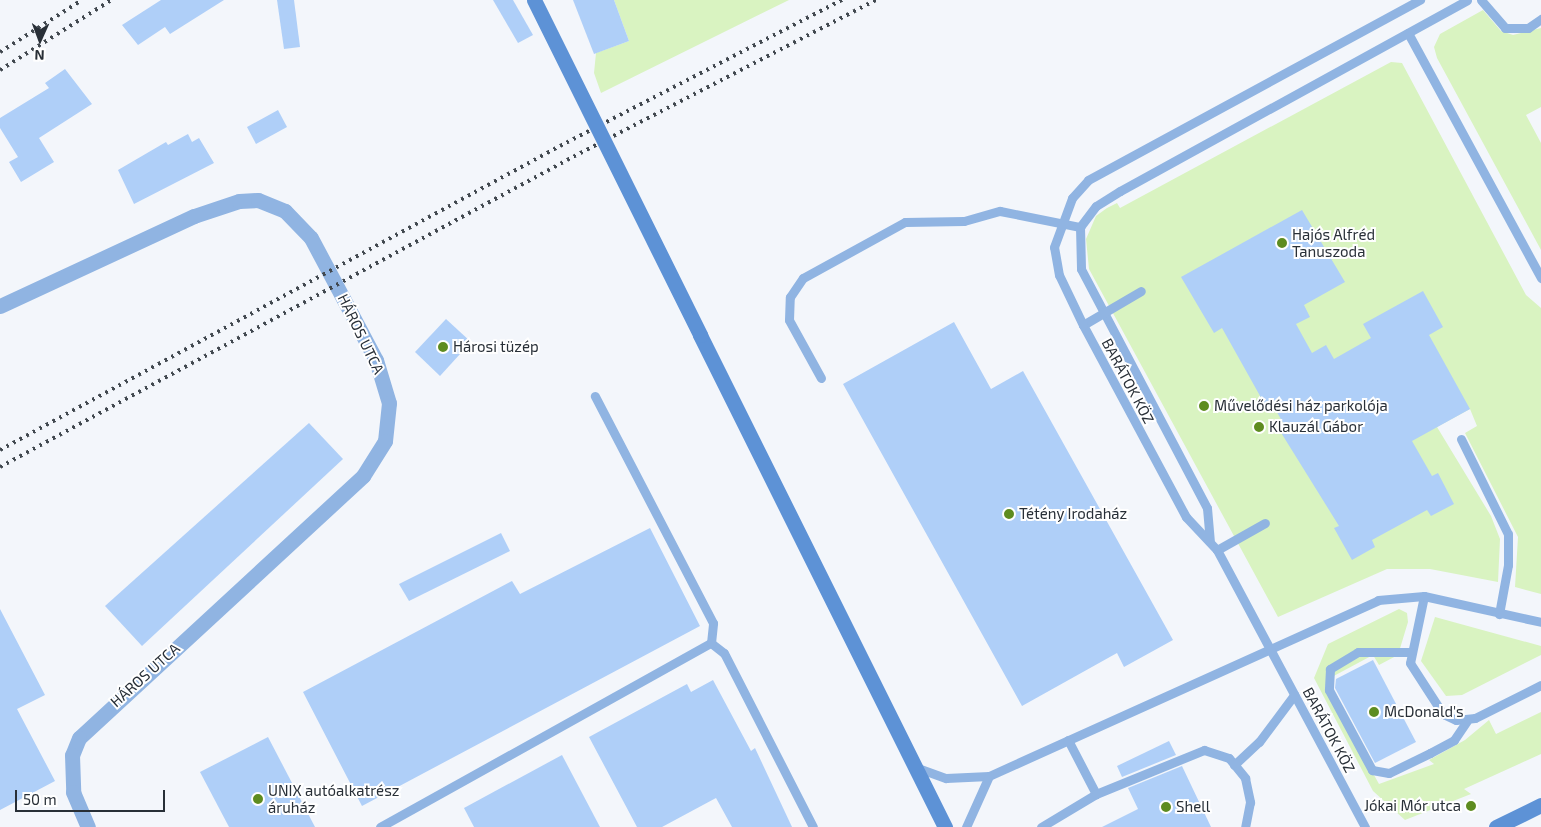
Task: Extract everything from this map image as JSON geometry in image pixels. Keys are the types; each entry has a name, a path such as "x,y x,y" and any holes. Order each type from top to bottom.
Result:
{"street":[{"path":"534,0 945,827"},
{"name":"HÁROS UTCA","path":"0,306 194,216 240,201 258,200 285,211 311,238 376,360 389,403 385,441 364,476 78,738 72,755 72,792 88,827"},
{"path":"1496,827 1541,805"}],"lane":[{"name":"BARÁTOK KÖZ","path":"1365,827 1217,550 1210,540 1186,517 1083,325 1059,274 1054,247 1062,222 1082,186 1106,168 1420,0"},
{"path":"821,378 789,320 790,297 803,278 904,222 964,221 1000,211 1080,227 1096,206 1120,191 1468,0"},
{"path":"1481,0 1505,28 1528,28 1541,19"},
{"path":"1408,33 1541,278"},
{"name":"BARÁTOK KÖZ","path":"1080,227 1081,269 1207,508 1210,540"},
{"path":"1083,325 1141,292"},
{"path":"595,396 713,623 711,643"},
{"path":"1460,439 1508,534 1508,565 1499,614"},
{"path":"1217,550 1265,523"},
{"path":"915,767 946,778 990,776 1268,647 1378,600 1424,596 1541,622"},
{"path":"1424,596 1410,652 1410,663 1429,698 1443,714 1467,721"},
{"path":"380,827 711,643"},
{"path":"711,643 724,653 813,827"},
{"path":"1410,652 1358,652 1330,669 1329,690 1372,770 1389,773 1430,753 1454,740 1467,721 1541,686"},
{"path":"1234,764 1259,742 1294,695"},
{"path":"1068,740 1096,794"},
{"path":"1040,827 1096,794 1204,750 1229,758 1245,778 1250,802 1245,827"},
{"path":"966,827 990,776"}],"green space":[{"path":"614,0 789,0 601,93 594,73 596,53 629,41"},
{"path":"1483,10 1501,31 1513,35 1541,28 1541,107 1526,115 1541,143 1541,250 1437,58 1434,47 1440,34"},
{"path":"1391,62 1402,63 1526,295 1541,308 1541,594 1515,587 1518,537 1465,433 1477,426 1470,409 1437,427 1491,516 1500,539 1498,582 1430,569 1387,569 1278,617 1089,269 1086,239 1096,216 1107,208 1117,203 1120,208"},
{"path":"1399,609 1407,613 1408,622 1398,655 1379,665 1373,655 1330,678 1325,687 1379,784 1434,764 1429,760 1465,740 1489,720 1496,734 1541,712 1541,754 1464,789 1471,794 1405,820 1373,791 1314,678 1328,644"},
{"path":"1435,617 1541,646 1541,655 1462,695 1446,696 1421,661"}],"building":[{"path":"161,0 224,0 170,34 165,27 138,45 122,25"},
{"path":"277,0 294,0 300,47 284,49"},
{"path":"493,0 513,0 533,35 518,43"},
{"path":"573,0 614,0 629,41 594,54"},
{"path":"65,69 92,104 39,138 54,162 21,182 9,162 18,157 0,128 0,118 49,88 45,83"},
{"path":"278,110 287,127 256,144 247,127"},
{"path":"188,134 192,142 199,138 214,163 134,204 118,170 166,142 168,145"},
{"path":"1302,210 1345,282 1304,305 1310,317 1296,324 1312,353 1326,345 1334,359 1371,338 1363,324 1423,291 1443,327 1429,335 1470,409 1412,441 1432,476 1438,473 1454,504 1431,516 1427,510 1372,540 1375,547 1352,560 1334,528 1339,526 1280,431 1286,428 1270,400 1264,403 1222,328 1214,333 1181,277"},
{"name":"Hárosi tüzép","path":"446,319 471,342 440,376 415,352"},
{"name":"Tétény Irodaház","path":"954,322 991,389 1023,371 1173,640 1124,667 1117,653 1022,706 843,384"},
{"path":"309,423 343,459 142,646 105,606"},
{"path":"650,528 700,626 362,806 303,692 512,581 520,594"},
{"path":"501,533 510,551 409,601 399,584"},
{"path":"0,609 45,695 17,709 55,781 0,810"},
{"name":"McDonald's","path":"1373,660 1416,742 1375,763 1335,688 1336,679"},
{"path":"713,680 751,751 755,748 792,827 732,827 716,798 662,827 637,827 589,737 687,684 691,692"},
{"name":"UNIX autóalkatrész áruház","path":"268,737 315,827 229,827 200,772"},
{"path":"1169,741 1176,755 1122,777 1117,766"},
{"path":"562,755 600,827 474,827 464,808"},
{"path":"1182,766 1211,827 1102,827 1138,809 1128,788"}],"railway":[{"path":"0,52 82,0"},
{"path":"0,70 111,0"},
{"path":"0,450 560,146 842,0"},
{"path":"0,467 567,160 876,0"}],"place":[{"name":"Hajós Alfréd Tanuszoda","path":"1282,243"},
{"name":"Hárosi tüzép","path":"443,347"},
{"name":"Művelődési ház parkolója","path":"1204,406"},
{"name":"Klauzál Gábor","path":"1259,427"},
{"name":"Tétény Irodaház","path":"1009,514"},
{"name":"McDonald's","path":"1374,712"},
{"name":"UNIX autóalkatrész áruház","path":"258,799"},
{"name":"Jókai Mór utca","path":"1471,806"},
{"name":"Shell","path":"1166,807"}]}
